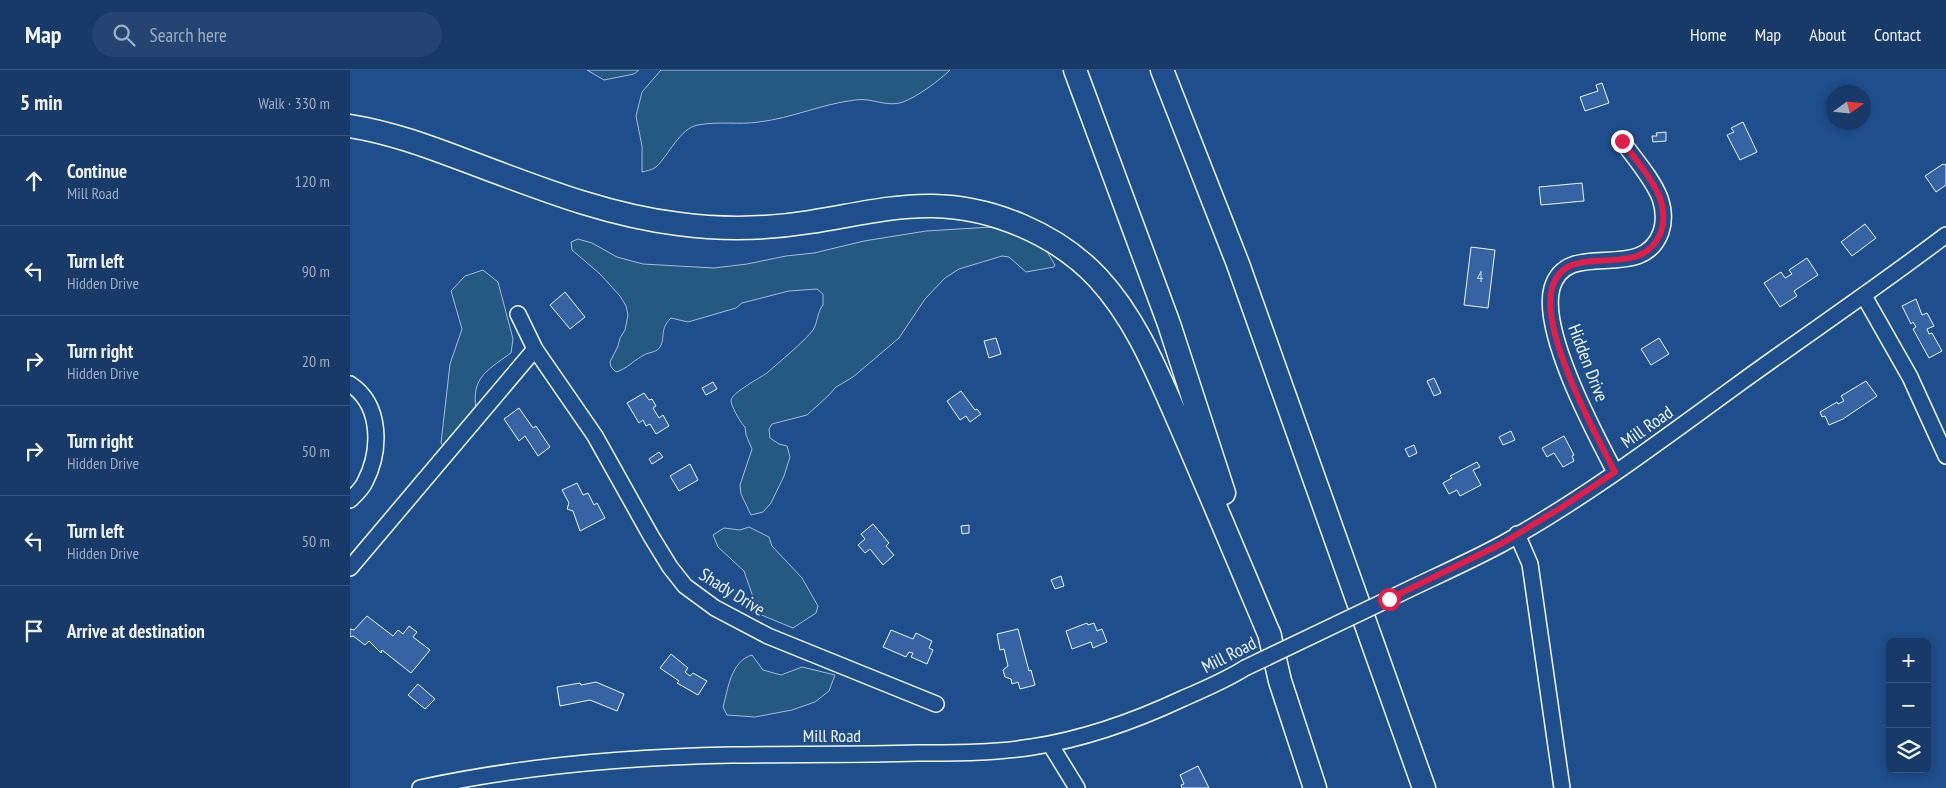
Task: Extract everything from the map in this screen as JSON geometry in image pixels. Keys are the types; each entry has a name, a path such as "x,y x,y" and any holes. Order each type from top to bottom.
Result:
{"highway":[{"path":"1075,70 1169,324 1270,636 1280,681 1315,788"},
{"path":"1162,70 1238,264 1424,788"},
{"path":"350,126 423,145 585,204 659,222 704,227 756,227 806,222 900,208 949,206 999,217 1018,224 1051,242 1076,258 1097,277 1122,308 1133,326 1177,417 1270,636"}],"street":[{"name":"Hidden Drive","path":"1615,472 1563,359 1553,325 1550,299 1556,278 1563,270 1581,261 1632,258 1650,248 1660,234 1664,216 1660,197 1622,141"},
{"name":"Mill Road","path":"420,788 516,770 624,760 729,755 977,752 1050,744 1128,723 1216,683 1389,599 1477,556 1517,534 1615,472 1864,296 1946,235"},
{"path":"1864,296 1910,377 1946,456"},
{"name":"Shady Drive","path":"518,314 535,349 595,436 670,567 690,590 726,614 768,636 936,704"},
{"path":"350,568 535,349"},
{"path":"350,384 357,389 374,415 377,436 371,466 364,484 350,500"},
{"path":"1517,534 1530,564 1562,788"},
{"path":"1050,744 1078,788"}],"shaded area":[{"path":"587,70 639,70 634,74 604,80"},
{"path":"661,70 950,70 909,100 897,104 861,99 771,120 751,123 698,125 680,136 656,167 642,172 642,146 636,116 642,92"},
{"path":"991,227 1026,232 1040,240 1055,265 1054,267 1026,272 1009,257 1002,256 959,269 945,278 925,299 899,338 853,377 836,387 807,415 772,424 769,429 770,438 779,444 787,446 790,457 784,476 771,503 763,512 751,515 741,494 740,485 752,449 745,427 736,414 731,400 741,389 767,373 809,335 815,327 823,305 823,294 817,289 789,291 742,303 736,308 688,322 671,318 665,326 659,349 642,356 624,369 616,372 611,367 610,362 625,330 628,315 626,306 620,296 600,274 572,250 571,242 578,239 592,243 617,257 643,264 714,268 814,253 864,241 926,231"},
{"path":"483,270 498,282 513,339 511,353 493,366 481,378 475,393 477,416 446,449 441,443 450,364 462,329 451,291 465,276"},
{"path":"749,527 769,537 772,546 802,578 818,606 816,613 793,628 759,614 744,571 718,547 713,535 724,528 740,530"},
{"path":"752,655 763,670 781,675 802,667 835,675 829,691 815,702 792,710 755,717 727,715 723,707 732,676 739,663"}],"building":[{"path":"1602,83 1609,103 1585,111 1580,97 1598,91 1596,85"},
{"path":"1743,122 1757,152 1740,160 1727,135 1734,132 1731,128"},
{"path":"1666,132 1666,141 1653,142 1652,136 1657,136 1656,133"},
{"path":"1946,164 1946,185 1936,192 1925,176"},
{"path":"1582,183 1584,201 1541,205 1539,187"},
{"path":"1865,224 1876,238 1852,256 1841,242"},
{"path":"1471,247 1495,250 1488,308 1464,305"},
{"path":"1807,258 1818,275 1794,291 1797,296 1780,307 1764,283 1781,272 1785,278 1792,274 1789,270"},
{"path":"565,292 585,317 570,329 550,305"},
{"path":"1916,299 1922,315 1927,313 1934,326 1927,329 1929,334 1932,333 1942,351 1929,358 1913,329 1916,327 1913,322 1911,324 1902,306"},
{"path":"996,338 1001,354 989,358 984,341"},
{"path":"1659,338 1669,354 1651,365 1641,349"},
{"path":"1434,378 1441,393 1434,396 1427,381"},
{"path":"1866,381 1877,396 1843,419 1829,425 1825,416 1822,417 1820,412 1837,402 1838,404 1844,401 1841,396"},
{"path":"713,382 717,389 706,395 702,388"},
{"path":"961,391 975,410 977,409 981,414 970,422 966,416 960,420 947,401"},
{"path":"644,393 649,400 652,399 656,406 653,408 659,418 663,415 669,426 656,434 650,424 646,426 643,420 639,423 627,403"},
{"path":"519,408 533,428 536,426 550,447 538,456 525,436 519,441 504,419"},
{"path":"1511,431 1515,440 1503,445 1499,437"},
{"path":"1564,436 1574,455 1572,456 1574,461 1563,467 1554,453 1547,457 1542,448"},
{"path":"1414,445 1417,453 1409,457 1405,449"},
{"path":"659,452 663,457 652,464 649,459"},
{"path":"1477,462 1480,467 1473,470 1481,485 1460,496 1457,490 1449,494 1443,483 1452,478 1450,476"},
{"path":"690,464 698,480 679,491 670,476"},
{"path":"577,483 583,495 588,493 594,505 597,503 605,518 580,531 573,511 567,509 569,503 562,490"},
{"path":"873,524 889,543 886,546 894,555 883,565 870,549 865,553 858,545 865,539 861,534"},
{"path":"969,525 969,533 962,534 961,526"},
{"path":"1061,576 1064,586 1055,589 1051,580"},
{"path":"367,616 393,636 398,630 403,634 409,626 417,632 413,637 430,650 411,673 382,650 381,653 369,641 365,645 353,636 350,637 350,629 354,630"},
{"path":"1087,623 1088,625 1094,623 1097,631 1102,629 1107,642 1093,648 1091,642 1072,649 1066,631"},
{"path":"1018,629 1029,671 1031,670 1035,685 1020,689 1018,682 1012,684 1011,679 1005,677 1003,670 1008,666 1004,649 1000,650 997,634"},
{"path":"891,630 913,639 916,633 932,641 929,648 933,650 927,664 911,657 913,653 909,652 906,657 883,647"},
{"path":"671,654 688,668 685,672 690,676 693,673 707,681 698,695 677,683 679,681 660,668"},
{"path":"596,682 624,694 617,711 590,700 560,706 557,687"},
{"path":"418,684 435,699 425,709 408,695"},
{"path":"1198,766 1209,788 1182,788 1181,785 1184,784 1180,775"}],"route":[{"path":"1389,599 1501,544 1615,472 1600,443 1556,341 1550,299 1556,278 1563,270 1581,261 1632,258 1650,248 1660,234 1664,216 1660,197 1622,141"}]}
